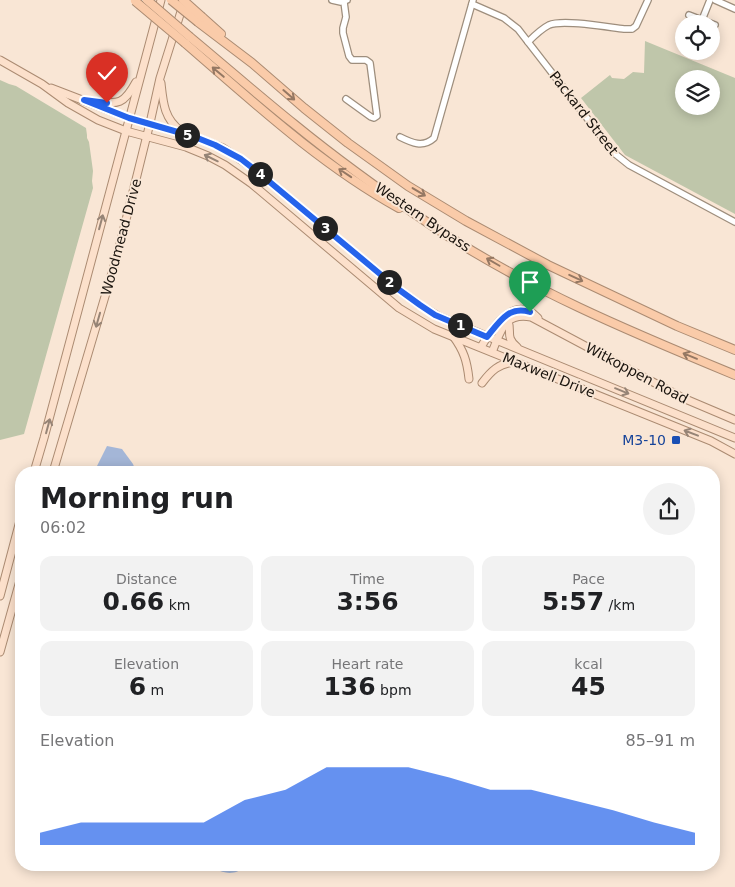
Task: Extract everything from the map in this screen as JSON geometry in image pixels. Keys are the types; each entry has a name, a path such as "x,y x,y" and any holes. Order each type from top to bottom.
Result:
{"highway":[{"path":"134,0 188,40"},
{"name":"Western Bypass","path":"147,0 188,40 293,124 337,158 432,225 508,271 582,310 735,375"},
{"name":"Western Bypass","path":"171,0 200,19 304,108 408,186 466,221 548,265 677,326 735,350"},
{"path":"184,0 200,19"}],"main road":[{"name":"Woodmead Drive","path":"36,466 161,0"},
{"name":"Woodmead Drive","path":"55,466 117,256 160,78 184,0"},
{"name":"Maxwell Drive","path":"0,60 98,120 126,131 186,147 225,165 252,184 399,308 424,324 712,441 735,454"},
{"path":"84,100 112,103 121,101 130,94 142,70"},
{"path":"160,78 163,101 168,117 178,128 195,137"},
{"name":"Maxwell Drive","path":"42,84 129,118 195,137 223,148 253,168 379,274 420,305 440,317 735,438"},
{"name":"Witkoppen Road","path":"481,347 487,337 510,312 523,310 532,312 541,322"},
{"name":"Witkoppen Road","path":"508,320 515,317 531,317 678,395 735,420"},
{"path":"492,352 508,320"},
{"path":"508,320 510,324 509,336 524,352"},
{"path":"453,336 464,352 469,379"},
{"path":"482,382 495,368 508,363 518,362"},
{"path":"653,418 658,406"},
{"path":"0,596 15,540"},
{"path":"0,652 15,598"}],"street":[{"path":"332,0 346,1 346,17 343,30 350,59 368,60 371,65 377,116 371,117 346,99"},
{"path":"528,42 546,26 556,23 629,30 635,28 648,0"},
{"path":"704,15 710,0"},
{"path":"715,0 735,9"},
{"path":"400,137 418,145 425,144 434,138 472,2"},
{"name":"Packard Street","path":"472,2 504,18 521,32 614,153 622,160 637,170 735,222"}],"green space":[{"path":"645,41 675,53 675,60 691,60 716,70 675,70 675,115 720,115 720,72 735,78 735,214 625,155 581,98 610,75 612,78 624,79 633,72 644,73"},
{"path":"0,80 16,86 86,128 93,171 93,188 24,434 0,440"}],"water":[{"path":"107,446 122,449 134,466 97,466"},
{"path":"222,871 238,871 233,873"}],"place":[{"name":"M3-10","path":"676,440"}],"route":[{"path":"107,103 84,100 129,118 195,137 223,148 241,159 379,274 420,305 440,317 487,337 510,312 523,310 530,312"}]}
